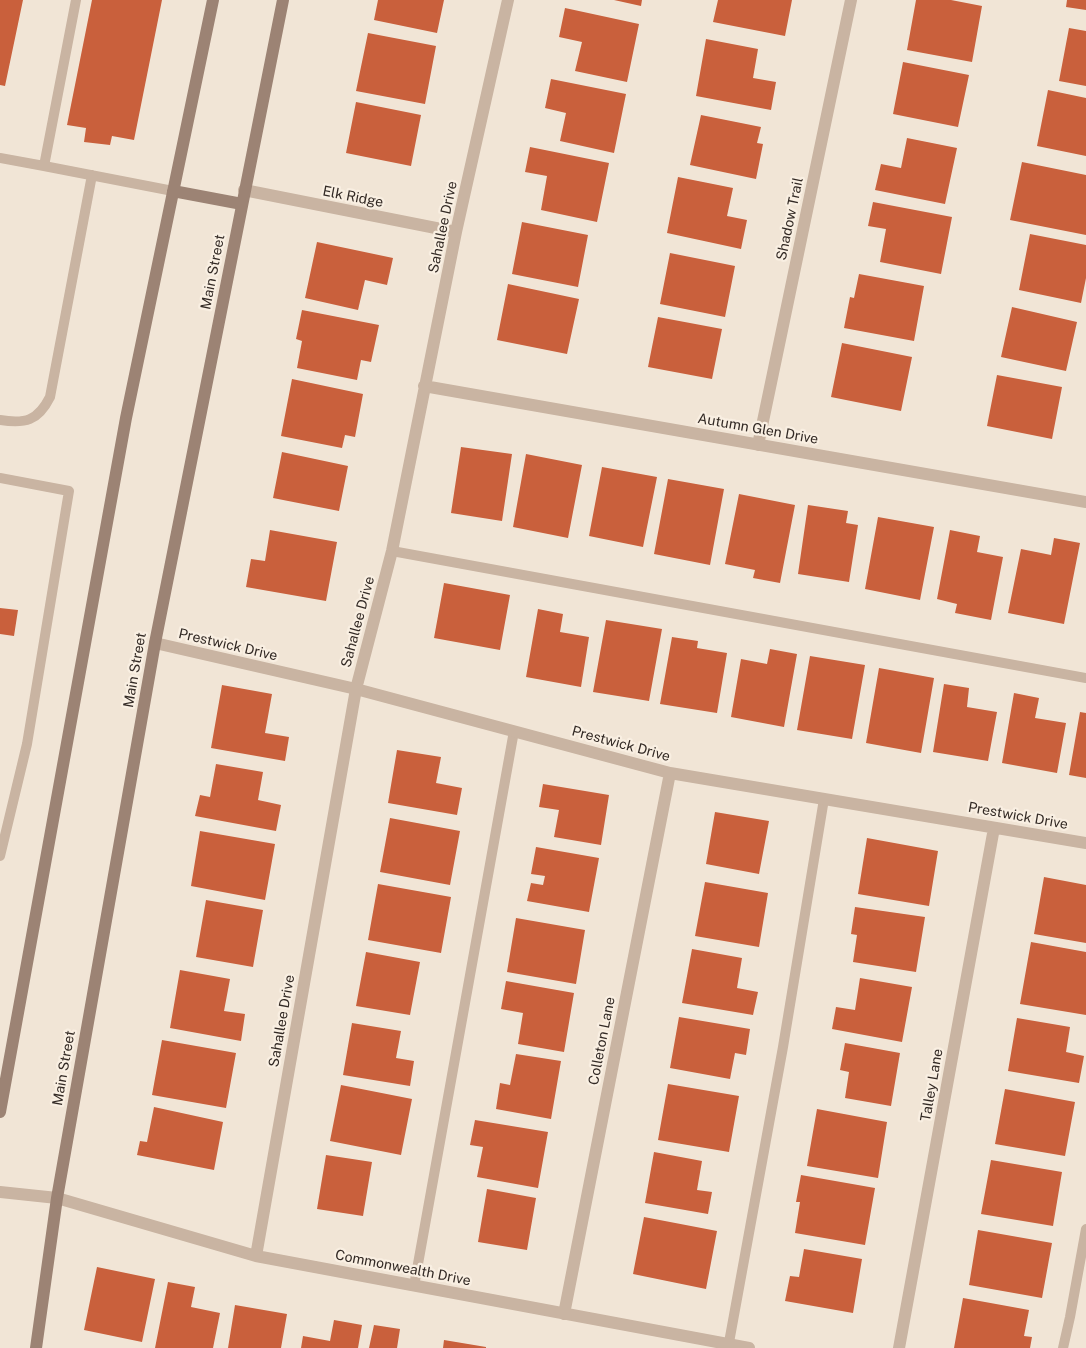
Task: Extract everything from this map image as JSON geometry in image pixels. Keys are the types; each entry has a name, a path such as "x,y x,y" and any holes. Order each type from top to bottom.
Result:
{"main road":[{"path":"0,1112 126,418 213,0"},
{"name":"Main Street","path":"36,1348 57,1198 155,644 283,0"},
{"path":"173,191 242,204"}],"street":[{"name":"Sahallee Drive","path":"256,1256 356,689 392,551 456,232 508,0"},
{"name":"Shadow Trail","path":"758,445 852,0"},
{"name":"Elk Ridge","path":"244,190 456,232"},
{"name":"Autumn Glen Drive","path":"424,386 1086,502"},
{"name":"Prestwick Drive","path":"155,644 356,689 670,773 1086,843"},
{"name":"Colleton Lane","path":"564,1314 670,773"},
{"name":"Talley Lane","path":"899,1348 994,828"},
{"name":"Commonwealth Drive","path":"0,1192 57,1198 256,1256 728,1346 749,1348"}],"lane":[{"path":"44,166 76,0"},
{"path":"0,158 173,191"},
{"path":"0,420 16,422 30,420 44,408 50,397 92,175"},
{"path":"0,478 69,491 27,744 0,856"},
{"path":"392,551 1086,678"},
{"path":"414,1286 514,731"},
{"path":"728,1346 783,1047 824,799"},
{"path":"1062,1348 1070,1317 1086,1229"}],"building":[{"path":"0,0 23,0 5,86 0,85"},
{"path":"92,0 162,0 134,140 112,136 110,145 84,142 86,128 67,125"},
{"path":"378,0 444,0 437,33 374,20"},
{"path":"614,0 642,0 641,6"},
{"path":"718,0 792,0 785,36 713,22"},
{"path":"916,0 951,0 982,6 972,62 907,50"},
{"path":"1067,0 1086,0 1086,10 1066,7"},
{"path":"565,8 639,24 627,82 575,71 582,42 559,37"},
{"path":"1069,28 1086,31 1086,86 1059,81"},
{"path":"368,33 436,46 425,104 356,91"},
{"path":"706,39 758,49 753,78 776,82 771,110 696,96"},
{"path":"903,62 969,75 958,127 893,114"},
{"path":"551,79 626,94 614,153 560,141 566,113 545,108"},
{"path":"1048,90 1086,98 1086,156 1037,146"},
{"path":"356,102 421,115 411,166 346,153"},
{"path":"701,115 761,127 757,143 763,144 756,179 690,165"},
{"path":"907,138 957,148 945,204 875,190 881,164 901,168"},
{"path":"530,147 609,163 597,222 541,210 547,176 525,172"},
{"path":"1022,162 1086,175 1086,235 1010,220"},
{"path":"678,177 733,188 727,216 747,220 741,249 667,233"},
{"path":"873,202 952,217 941,274 880,262 886,229 868,226"},
{"path":"522,222 588,235 578,287 512,274"},
{"path":"1030,234 1086,245 1086,278 1081,303 1019,290"},
{"path":"317,242 393,258 387,285 365,280 358,310 305,298"},
{"path":"670,253 735,266 725,317 660,304"},
{"path":"859,274 924,286 914,341 844,328 850,297 854,298"},
{"path":"508,284 579,299 567,354 497,340"},
{"path":"1012,307 1077,322 1066,371 1001,357"},
{"path":"302,310 379,325 371,362 361,360 357,380 297,368 302,341 296,339"},
{"path":"658,317 722,329 712,379 648,367"},
{"path":"842,343 912,357 901,411 831,397"},
{"path":"997,375 1062,387 1052,439 987,426"},
{"path":"292,379 363,394 355,437 345,435 342,448 281,436"},
{"path":"461,447 512,454 502,521 451,513"},
{"path":"282,452 348,466 339,511 273,498"},
{"path":"526,454 582,465 568,538 513,527"},
{"path":"602,467 657,477 643,547 589,536"},
{"path":"668,479 724,489 710,565 654,554"},
{"path":"739,494 795,505 780,583 753,578 755,570 725,564"},
{"path":"808,505 848,511 846,523 858,525 849,582 798,574"},
{"path":"878,517 934,527 920,600 865,589"},
{"path":"270,530 337,542 326,601 246,587 251,559 265,561"},
{"path":"950,530 980,536 977,552 1003,557 991,620 955,613 957,604 937,599"},
{"path":"1054,538 1080,543 1064,624 1008,613 1021,549 1051,555"},
{"path":"444,583 510,595 500,650 434,638"},
{"path":"0,608 18,610 14,636 0,634"},
{"path":"538,609 563,614 560,632 589,637 581,687 526,677"},
{"path":"606,620 662,629 649,701 593,692"},
{"path":"672,637 698,641 697,648 727,653 717,713 660,704"},
{"path":"770,649 797,654 784,727 731,717 741,659 767,664"},
{"path":"810,656 865,665 852,739 797,730"},
{"path":"879,668 934,678 921,753 866,743"},
{"path":"944,684 969,688 967,707 997,712 988,761 933,752"},
{"path":"222,685 272,694 265,733 289,737 285,761 211,748"},
{"path":"1014,693 1039,698 1035,718 1066,723 1057,773 1002,763"},
{"path":"1080,712 1086,713 1086,778 1069,775"},
{"path":"397,750 441,757 436,783 462,788 457,815 388,803"},
{"path":"216,764 263,772 258,800 281,805 276,831 195,816 200,795 210,797"},
{"path":"543,784 609,795 601,845 554,837 559,810 539,807"},
{"path":"715,812 769,821 759,874 706,864"},
{"path":"390,818 460,831 450,885 380,872"},
{"path":"200,831 275,844 265,900 191,886"},
{"path":"867,838 938,851 929,906 858,894"},
{"path":"536,847 599,858 589,912 527,901 531,883 543,885 545,876 531,874"},
{"path":"1044,877 1086,885 1086,943 1034,934"},
{"path":"705,882 768,893 759,947 695,936"},
{"path":"378,884 451,897 441,953 368,940"},
{"path":"206,900 263,910 253,967 196,957"},
{"path":"855,907 925,917 916,972 853,962 857,935 851,934"},
{"path":"516,918 585,930 576,984 507,972"},
{"path":"1031,942 1086,952 1086,1015 1020,1004"},
{"path":"692,949 742,958 737,988 758,992 753,1015 682,1003"},
{"path":"366,952 420,962 410,1015 356,1006"},
{"path":"180,970 230,979 224,1011 245,1014 241,1041 170,1028"},
{"path":"860,978 912,987 902,1042 832,1029 836,1007 855,1010"},
{"path":"506,981 574,993 564,1052 518,1044 523,1013 501,1009"},
{"path":"679,1017 750,1029 746,1055 735,1053 730,1079 670,1068"},
{"path":"1017,1018 1070,1027 1066,1052 1084,1056 1079,1083 1008,1071"},
{"path":"352,1023 401,1031 396,1058 414,1061 410,1086 343,1075"},
{"path":"162,1040 236,1053 226,1108 152,1095"},
{"path":"845,1043 900,1053 891,1106 845,1098 849,1072 840,1070"},
{"path":"516,1054 561,1061 551,1119 496,1109 500,1083 510,1085"},
{"path":"668,1084 739,1096 729,1152 658,1140"},
{"path":"341,1085 412,1099 401,1155 330,1141"},
{"path":"1005,1089 1075,1102 1065,1156 995,1144"},
{"path":"154,1107 223,1122 214,1170 137,1155 140,1141 147,1142"},
{"path":"817,1109 887,1122 878,1178 807,1166"},
{"path":"475,1120 548,1132 538,1188 477,1177 483,1147 470,1145"},
{"path":"654,1152 702,1161 697,1190 712,1192 708,1214 645,1203"},
{"path":"326,1155 372,1162 363,1216 317,1209"},
{"path":"991,1160 1062,1172 1053,1226 981,1214"},
{"path":"801,1175 875,1188 865,1245 795,1233 800,1202 796,1202"},
{"path":"487,1189 536,1198 527,1250 478,1242"},
{"path":"644,1217 717,1231 706,1289 633,1274"},
{"path":"978,1230 1052,1243 1042,1298 969,1285"},
{"path":"804,1249 862,1259 853,1313 785,1301 790,1276 799,1277"},
{"path":"97,1267 155,1279 142,1342 84,1330"},
{"path":"168,1282 195,1287 191,1307 220,1313 213,1348 155,1348"},
{"path":"963,1298 1029,1310 1024,1336 1032,1337 1030,1348 954,1348"},
{"path":"235,1305 287,1314 281,1348 228,1348"},
{"path":"334,1320 362,1325 358,1348 301,1348 303,1336 330,1341"},
{"path":"374,1325 400,1329 397,1348 369,1348"},
{"path":"444,1340 486,1347 486,1348 443,1348"}]}
